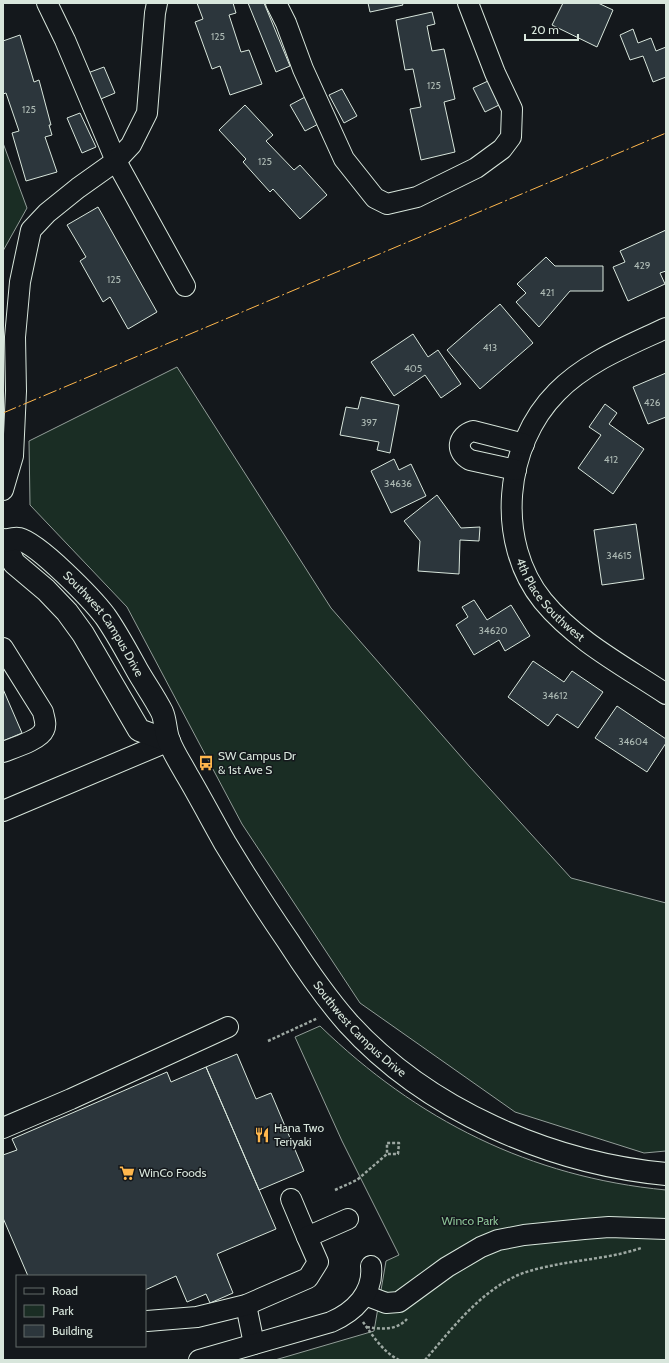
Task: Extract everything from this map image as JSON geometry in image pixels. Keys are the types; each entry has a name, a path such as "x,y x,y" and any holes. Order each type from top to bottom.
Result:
{"main road":[{"name":"Southwest Campus Drive","path":"169,741 139,730 83,634 67,612 46,590 8,564 4,541 20,539 42,553 63,572 105,616 163,714 169,741 224,841 266,908 311,976 337,1009 349,1023 383,1056 447,1103 478,1119 530,1142 580,1158 639,1171 666,1174"}],"street":[{"path":"47,3 65,40 116,161 185,286"},
{"path":"3,490 13,456 16,391 15,337 20,282 31,230 47,213 78,188 116,161 131,145 147,113 155,12 158,3"},
{"path":"276,3 286,23 303,69 344,159 375,198 387,204 417,196 476,168 502,149 511,138 512,109 495,73 468,3"},
{"name":"4th Place Southwest","path":"666,328 606,357 575,376 556,392 542,410 529,432 519,458 513,482 512,503 515,540 527,576 537,593 553,612 570,628 593,646 666,694"},
{"path":"3,648 43,712 46,721 44,730 38,737 3,752"},
{"path":"3,811 169,741"},
{"path":"3,1128 71,1099 228,1027"},
{"path":"147,1321 197,1317 246,1306 308,1278 318,1262 291,1199"},
{"path":"308,1237 348,1219"},
{"path":"359,1302 386,1304 399,1302 446,1266 481,1247 498,1240 524,1235 584,1229 666,1229"},
{"path":"199,1360 331,1322 345,1316 359,1302 371,1279 371,1266"},
{"path":"246,1306 254,1344"}],"path":[{"path":"268,1041 337,1009"},
{"path":"335,1190 357,1180 387,1154 398,1154 398,1143 387,1143 387,1154"},
{"path":"425,1360 469,1311 491,1292 514,1277 536,1269 642,1248"},
{"path":"359,1302 382,1347 391,1356 399,1360"}],"green space":[{"path":"3,143 27,208 3,251"},
{"path":"177,367 331,608 470,767 571,878 666,903 666,1151 644,1153 515,1112 360,1003 242,824 127,607 30,505 29,441"},
{"name":"Winco Park","path":"320,1026 357,1060 396,1089 436,1116 478,1138 522,1157 568,1172 616,1183 666,1190 666,1360 275,1360 374,1331 386,1261 399,1255 342,1141 295,1037"}],"building":[{"path":"197,3 233,3 236,13 229,15 241,52 249,50 262,84 230,95 220,66 212,69 195,22 203,19"},
{"path":"248,3 264,3 290,66 276,72"},
{"path":"368,3 402,3 403,5 370,12"},
{"path":"563,3 598,3 613,10 597,47 552,25"},
{"path":"432,12 435,24 427,26 432,51 444,49 455,99 444,102 455,152 421,160 410,109 421,107 413,69 405,70 396,20"},
{"path":"633,29 638,43 651,38 656,51 666,47 666,77 653,82 643,56 630,60 620,35"},
{"path":"20,35 34,82 39,80 51,125 49,125 52,135 45,137 57,172 26,181 12,133 19,131 6,93 3,94 3,41"},
{"path":"104,67 115,93 96,101 85,74"},
{"path":"488,81 499,105 485,112 473,88"},
{"path":"342,89 357,116 344,123 329,95"},
{"path":"307,96 322,122 305,131 290,105"},
{"path":"245,105 273,135 266,141 294,170 300,165 327,195 300,219 273,189 270,192 243,162 246,159 219,130"},
{"path":"80,113 96,147 82,153 67,118"},
{"path":"98,207 157,312 128,329 110,297 103,302 80,261 86,257 67,225"},
{"path":"666,230 666,271 660,273 665,284 628,301 613,267 625,262 620,251"},
{"path":"546,257 555,266 603,266 603,291 570,291 539,327 516,302 526,293 517,284"},
{"path":"500,304 533,343 480,389 447,350"},
{"path":"413,334 428,357 438,350 461,384 441,398 425,375 394,396 371,362"},
{"path":"666,373 666,417 648,424 633,387"},
{"path":"361,397 399,405 390,453 377,450 379,442 340,435 346,407 358,409"},
{"path":"605,404 617,413 609,424 644,449 613,494 578,468 601,435 589,427"},
{"path":"394,459 399,470 411,464 426,496 391,513 371,471"},
{"path":"437,495 461,528 480,527 479,541 460,540 459,574 418,571 420,541 404,521"},
{"path":"636,524 644,579 602,585 594,530"},
{"path":"474,600 487,620 511,605 530,636 505,651 499,640 474,655 456,625 468,617 462,607"},
{"path":"533,661 564,682 572,671 603,692 578,728 557,714 548,726 508,697"},
{"path":"3,689 22,733 3,741"},
{"path":"617,706 666,739 666,743 647,772 595,738"},
{"name":"Hana Two Teriyaki","path":"237,1054 256,1099 271,1093 304,1171 259,1190 206,1067"},
{"name":"WinCo Foods","path":"206,1067 276,1229 217,1254 233,1293 210,1303 206,1294 187,1302 176,1276 146,1290 146,1275 28,1275 3,1218 3,1155 17,1150 12,1139 167,1072 171,1082"}],"power":[{"path":"3,413 666,133"}],"place":[{"name":"SW Campus Dr & 1st Ave S","path":"206,763"},
{"name":"Hana Two Teriyaki","path":"262,1135"},
{"name":"WinCo Foods","path":"127,1173"}]}
